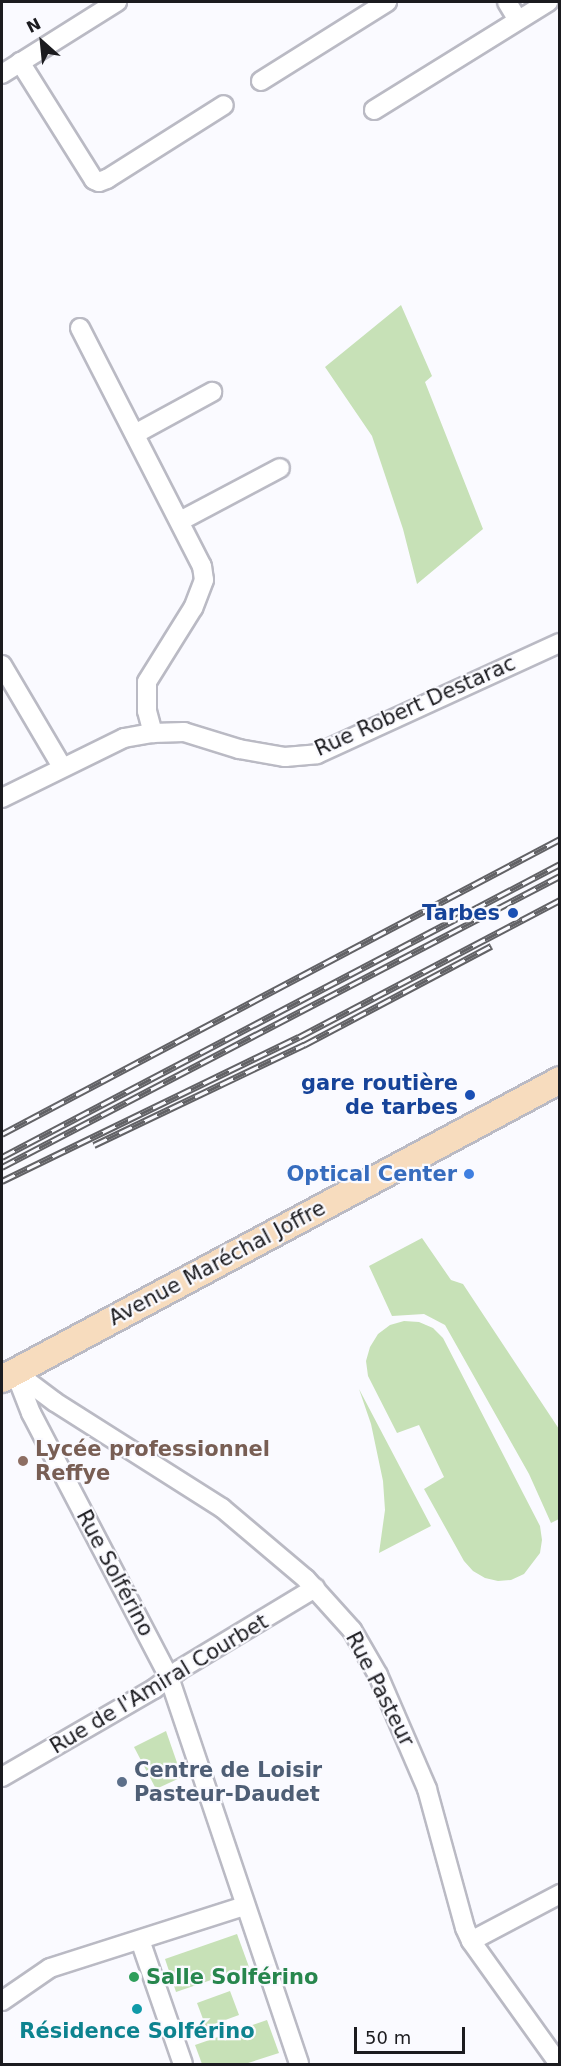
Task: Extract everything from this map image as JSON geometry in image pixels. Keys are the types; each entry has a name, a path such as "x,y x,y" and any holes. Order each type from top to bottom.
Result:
{"main road":[{"name":"Avenue Maréchal Joffre","path":"8,1375 560,1080"}],"street":[{"path":"2,74 97,7 117,2"},
{"path":"507,2 518,20"},
{"path":"374,110 548,2"},
{"path":"261,81 375,5"},
{"path":"20,62 94,180 99,182 224,105"},
{"path":"80,327 202,566 204,580 193,608 147,682 147,711 153,732"},
{"path":"135,434 212,392"},
{"path":"180,521 280,468"},
{"name":"Rue Robert Destarac","path":"2,798 124,738 153,732 184,732 239,749 285,757 317,754 560,643"},
{"path":"2,665 62,767"},
{"name":"Rue Pasteur","path":"8,1375 55,1402 222,1508 315,1588 352,1630 365,1651 412,1751 427,1789 459,1910 471,1941 559,2064"},
{"name":"Rue Solférino","path":"8,1375 32,1413 169,1677 244,1906 299,2064"},
{"name":"Rue de l'Amiral Courbet","path":"2,1777 154,1689 169,1677 315,1588"},
{"path":"471,1941 560,1894"},
{"path":"2,2001 50,1968 244,1906"},
{"path":"140,1940 183,2064"}],"green space":[{"path":"401,305 432,376 425,382 483,529 417,584 403,529 372,436 325,367"},
{"path":"422,1238 451,1280 463,1284 559,1429 559,1519 551,1523 529,1474 445,1325 424,1314 392,1316 369,1266"},
{"path":"404,1321 419,1322 433,1328 443,1338 540,1526 542,1540 540,1553 524,1574 511,1580 498,1581 485,1578 473,1571 464,1561 424,1489 444,1477 419,1425 397,1433 368,1376 366,1361 370,1347 378,1334 390,1325"},
{"path":"359,1389 431,1526 379,1553 385,1510 383,1481 371,1424"},
{"path":"166,1731 182,1777 156,1789 134,1747"},
{"path":"237,1934 249,1967 176,1992 165,1959"},
{"path":"230,1991 239,2015 206,2027 197,2003"},
{"path":"267,2020 279,2053 245,2064 202,2064 195,2045"}],"railway":[{"path":"2,1134 560,839"},
{"path":"2,1157 560,864"},
{"path":"2,1167 560,876"},
{"path":"2,1181 299,1037 560,900"},
{"path":"94,1145 304,1045 491,946"}],"place":[{"name":"Tarbes","path":"513,913"},
{"name":"gare routière de tarbes","path":"470,1095"},
{"name":"Optical Center","path":"469,1174"},
{"name":"Lycée professionnel Reffye","path":"23,1461"},
{"name":"Centre de Loisir Pasteur-Daudet","path":"122,1782"},
{"name":"Salle Solférino","path":"134,1977"},
{"name":"Résidence Solférino","path":"137,2009"}]}
